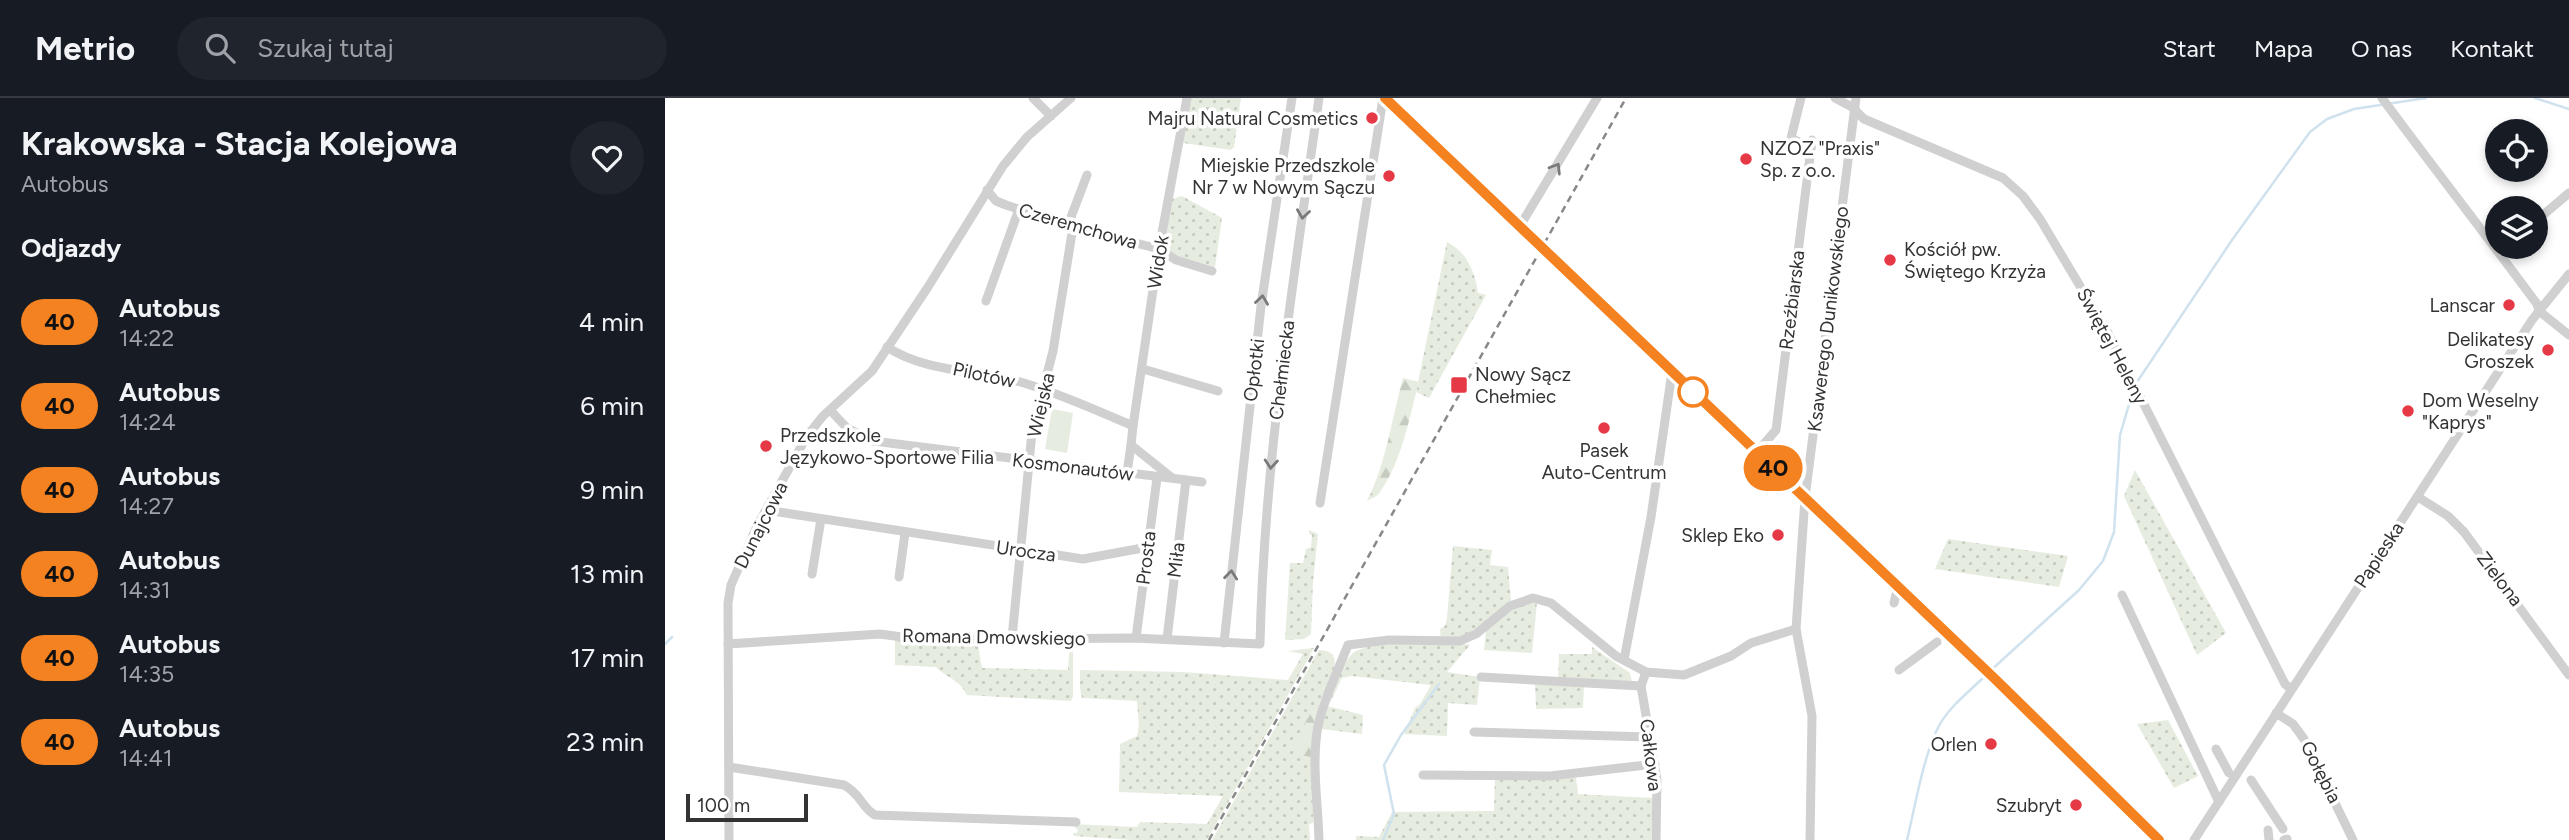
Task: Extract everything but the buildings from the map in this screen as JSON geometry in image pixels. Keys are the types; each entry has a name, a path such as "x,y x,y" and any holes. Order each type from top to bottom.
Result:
{"main road":[{"path":"1384,98 1994,678 2159,840"}],"street":[{"path":"1033,98 1051,116"},
{"name":"Dunajcowa","path":"729,840 726,619 731,585 766,510 807,436 830,410 872,371 1003,166 1027,137 1071,98"},
{"name":"Widok","path":"1133,426 1159,249 1187,98"},
{"name":"Opłotki","path":"1224,643 1261,306 1292,98"},
{"name":"Chełmiecka","path":"1260,644 1262,565 1271,453 1319,98"},
{"path":"1320,503 1384,98"},
{"path":"1520,226 1597,98"},
{"name":"Rzeźbiarska","path":"1757,452 1776,430 1812,144 1791,138 1801,98"},
{"name":"Świętej Heleny","path":"1835,98 1864,119 1985,170 2014,186 2040,219 2108,333 2285,684 2291,689"},
{"name":"Ksawerego Dunikowskiego","path":"1811,840 1812,716 1796,629 1805,498 1856,98"},
{"path":"2382,98 2427,161 2485,230"},
{"name":"Wiejska","path":"1012,638 1033,432 1044,390 1073,227 1071,217 1087,175"},
{"name":"Czeremchowa","path":"987,190 996,201 1073,227 1159,249 1176,260 1212,271"},
{"path":"2548,210 2569,192"},
{"path":"986,301 1019,209"},
{"path":"2508,259 2537,304 2539,312 2569,335"},
{"name":"Papieska","path":"2194,840 2539,312 2569,274"},
{"name":"Pilotów","path":"887,347 912,362 986,374 1044,390 1133,426"},
{"path":"1143,369 1218,391"},
{"path":"1624,660 1651,517 1672,372"},
{"name":"Kosmonautów","path":"830,410 847,428 873,441 1202,482"},
{"path":"1127,473 1133,426"},
{"path":"1132,445 1171,477"},
{"name":"Prosta","path":"1136,638 1157,478"},
{"name":"Miła","path":"1167,639 1186,480"},
{"name":"Zielona","path":"2418,497 2448,516 2464,532 2569,675"},
{"name":"Urocza","path":"766,510 1083,559 1148,547"},
{"path":"812,574 821,519"},
{"path":"899,577 905,533"},
{"path":"2122,595 2219,802"},
{"path":"1319,840 1316,764 1318,731 1322,709 1348,645 1389,640 1460,641 1476,634 1510,606 1532,598 1551,603 1601,645 1646,672 1684,675 1731,656 1751,643 1796,629"},
{"name":"Romana Dmowskiego","path":"728,644 880,634 924,640 1136,638 1260,644"},
{"path":"1899,670 1937,642"},
{"name":"Całkowa","path":"1646,672 1641,686 1655,764 1658,817 1655,840"},
{"path":"1481,677 1641,686"},
{"name":"Gołębia","path":"2276,713 2293,724 2304,738 2354,840"},
{"path":"1474,732 1650,737"},
{"path":"2216,749 2229,774"},
{"path":"1423,775 1551,776 1655,764"},
{"path":"729,768 844,785 856,792 875,815 1076,822"},
{"path":"2251,780 2283,829"}],"green space":[{"path":"1190,98 1241,98 1234,147 1231,150 1183,143"},
{"path":"1182,196 1222,218 1215,267 1167,253 1165,240 1172,199"},
{"path":"1447,242 1465,257 1475,278 1478,293 1486,295 1429,398 1416,392"},
{"path":"1403,378 1419,382 1404,439 1388,480 1379,494 1367,501 1384,456"},
{"path":"1052,409 1073,413 1067,453 1045,449"},
{"path":"2135,470 2226,633 2197,655 2124,496"},
{"path":"1309,530 1318,534 1311,634 1304,639 1285,640 1290,563 1303,563 1306,549 1311,547 1312,535"},
{"path":"1948,539 2068,556 2059,587 1935,569"},
{"path":"1453,546 1492,550 1490,565 1508,567 1511,601 1468,635 1441,640 1440,629 1445,626 1447,618"},
{"path":"1537,602 1532,653 1484,650 1486,631 1515,608"},
{"path":"895,640 926,645 978,646 982,668 1068,670 1070,644 1073,646 1073,696 1071,701 967,695 957,682 936,667 895,665"},
{"path":"1392,645 1470,645 1447,672 1480,677 1477,705 1448,703 1447,736 1404,734 1415,708 1431,685 1352,676 1342,678 1330,703 1339,674 1356,651"},
{"path":"1592,647 1630,673 1632,682 1558,679 1559,654 1592,654"},
{"path":"1314,648 1207,840 1133,840 1074,836 1073,833 1078,830 1072,824 1137,827 1140,822 1207,824 1223,796 1119,792 1120,744 1137,736 1137,701 1082,698 1080,670 1183,672 1288,680 1303,654 1288,651"},
{"path":"1319,650 1328,652 1335,662 1317,716 1314,711 1311,742 1313,823 1309,824 1310,840 1212,840"},
{"path":"1535,683 1584,686 1583,708 1536,709"},
{"path":"1327,706 1363,715 1362,734 1322,729"},
{"path":"1313,710 1317,716 1311,757 1293,754 1306,721"},
{"path":"2168,720 2198,776 2174,788 2137,724"},
{"path":"1495,777 1576,778 1578,794 1653,798 1651,840 1356,840 1356,836 1379,837 1392,812 1494,811"}],"waterway":[{"path":"2137,382 2232,240 2310,132 2327,119 2354,109 2426,98"},
{"path":"2535,98 2569,109"},
{"path":"1990,671 2079,590 2103,561 2114,532 2120,435 2133,391"},
{"path":"665,644 672,637"},
{"path":"1907,840 1934,736 1961,698 1985,676"},
{"path":"1383,840 1394,814 1384,765 1401,735 1439,684"}],"railway":[{"path":"1209,840 1626,98"}],"bus line":[{"name":"40","path":"1385,98 1994,678 2159,840"}],"place":[{"name":"Majru Natural Cosmetics","path":"1372,118"},
{"name":"NZOZ \"Praxis\" Sp. z o.o.","path":"1746,159"},
{"name":"Miejskie Przedszkole Nr 7 w Nowym Sączu","path":"1389,176"},
{"name":"Kościół pw. Świętego Krzyża","path":"1890,260"},
{"name":"Lanscar","path":"2509,305"},
{"name":"Delikatesy Groszek","path":"2548,350"},
{"name":"Nowy Sącz Chełmiec","path":"1459,385"},
{"name":"Dom Weselny \"Kaprys\"","path":"2408,411"},
{"name":"Pasek Auto-Centrum","path":"1604,428"},
{"name":"Przedszkole Językowo-Sportowe Filia","path":"766,446"},
{"name":"Sklep Eko","path":"1778,535"},
{"name":"Orlen","path":"1991,744"},
{"name":"Szubryt","path":"2076,805"}]}
